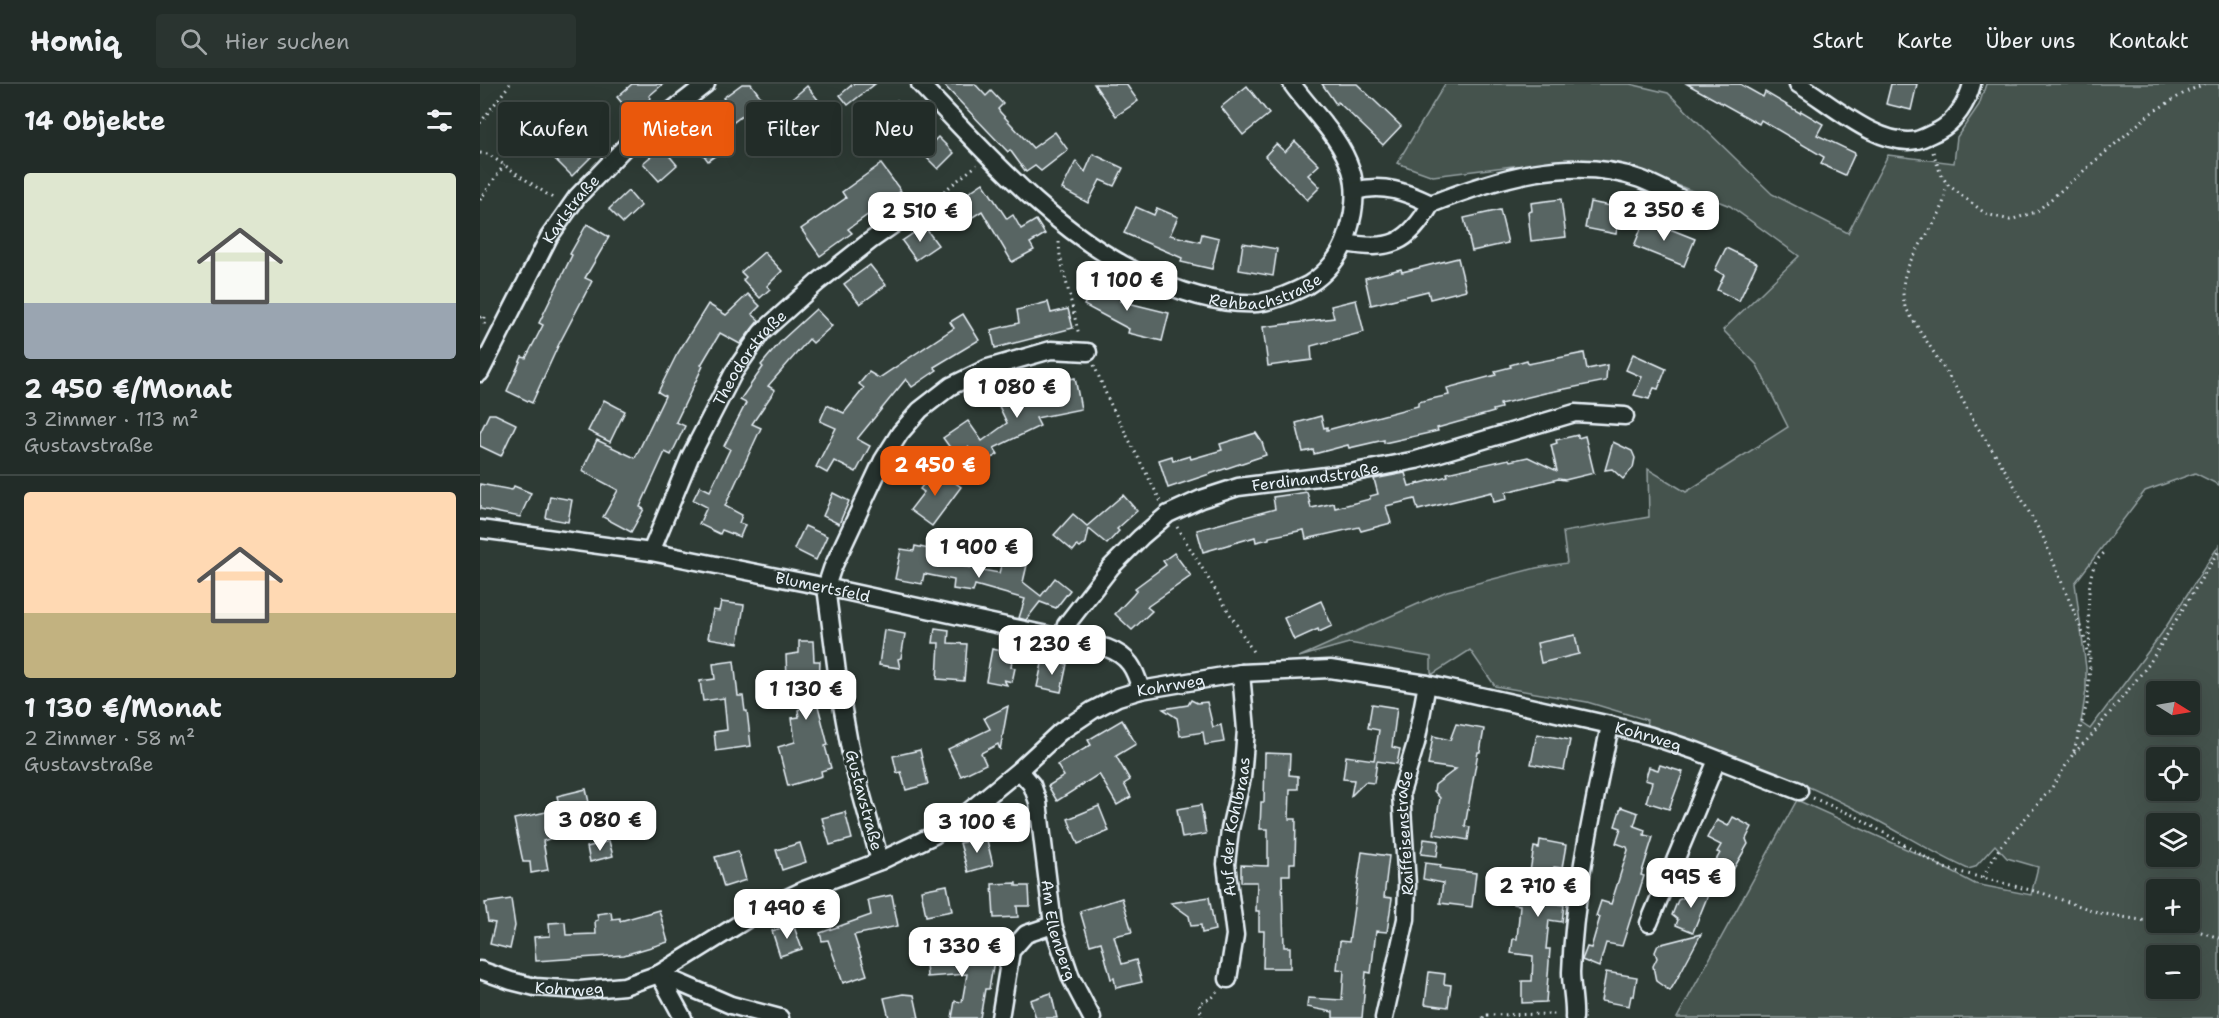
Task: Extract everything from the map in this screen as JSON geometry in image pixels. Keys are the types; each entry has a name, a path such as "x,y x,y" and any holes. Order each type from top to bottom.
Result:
{"street":[{"name":"Karlstraße","path":"480,373 549,237 577,197 626,146 706,84"},
{"name":"Rehbachstraße","path":"921,84 1032,199 1058,222 1096,249 1138,272 1193,294 1258,303 1289,295 1314,281 1332,266 1345,243 1353,219 1355,191 1346,158 1334,136 1305,103 1292,84"},
{"path":"1798,84 1867,129 1883,136 1915,140 1946,126 1959,113 1972,84"},
{"path":"1345,243 1375,246 1393,243 1406,238 1421,222 1431,204 1534,171 1584,170 1617,173 1639,179 1701,209"},
{"path":"1355,191 1367,188 1401,190 1431,204"},
{"name":"Theodorstraße","path":"651,552 690,457 734,372 761,333 818,282 910,213"},
{"name":"Gustavstraße","path":"880,861 852,760 839,688 826,587 832,569 883,460 900,433 920,410 951,386 988,368 1052,350 1088,352"},
{"name":"Ferdinandstraße","path":"1062,638 1066,625 1119,560 1168,514 1202,499 1238,487 1350,473 1416,460 1575,413 1625,416"},
{"name":"Blumertsfeld","path":"480,529 651,552 826,587 1107,648 1120,652 1129,660 1136,672 1141,690"},
{"name":"Kohrweg","path":"480,970 535,987 580,990 624,986 659,974 760,911 804,890 880,861 933,835 968,812 1060,732 1118,697 1141,690 1240,673 1330,669 1427,684 1651,736 1799,791"},
{"name":"Auf der Kohlbraas","path":"1228,978 1235,935 1226,864 1230,829 1242,778 1246,730 1240,673"},
{"name":"Raiffeisenstraße","path":"1384,1018 1406,920 1407,885 1401,793 1416,743 1427,684"},
{"path":"1574,1016 1571,974 1579,884 1610,725"},
{"path":"1649,923 1717,760"},
{"name":"Am Ellenberg","path":"1019,770 1032,785 1038,802 1053,925 1071,978 1092,1018"},
{"path":"1000,1018 1011,951 1026,934 1053,925"},
{"path":"659,974 683,1018"},
{"path":"659,974 731,1005 780,1018"}],"path":[{"path":"480,123 510,84"},
{"path":"1929,135 1940,172 1947,184 1976,207 1998,218 2010,220 2036,212 2151,113 2204,84"},
{"path":"480,153 488,154 569,209"},
{"path":"910,213 921,208 990,155"},
{"path":"480,200 504,165"},
{"path":"1947,184 1940,212 1906,270 1902,285 1905,307 1955,386 2043,537 2084,636 2090,667"},
{"path":"1059,239 1060,256 1076,330"},
{"path":"1099,376 1109,401 1162,504"},
{"path":"1176,526 1264,671"},
{"path":"1983,877 2000,847 2051,789 2073,754 2092,735 2149,663 2219,550"},
{"path":"2073,754 2087,704 2090,667 2088,614 2091,580 2096,562 2106,551"},
{"path":"1799,791 1857,818 1944,868 2042,892 2100,913 2192,929 2219,938"},
{"path":"1202,1018 1199,1003 1212,998 1228,978"},
{"path":"1483,1018 1484,1015 1499,1014 1574,1016"}],"shaded area":[{"path":"1445,84 1630,84 1668,93 1772,194 1848,233 1888,155 1954,163 1957,137 1979,105 1986,84 2219,84 2219,485 2195,473 2145,491 2075,583 2086,668 2086,690 2081,723 2090,729 2162,633 2219,545 2219,1018 1677,1018 1797,800 1924,857 1975,884 2031,895 2038,867 2007,858 1995,845 1975,867 1968,869 1834,798 1754,764 1646,726 1647,720 1587,702 1495,686 1470,650 1433,674 1431,673 1431,657 1349,643 1299,657 1447,591 1536,568 1567,563 1563,532 1649,517 1648,469 1686,492 1788,427 1757,365 1723,330 1799,256 1730,206 1652,175 1583,162 1513,166 1433,176 1397,163"}],"building":[{"path":"632,84 663,84 649,96 651,98 647,102 621,102 617,97"},
{"path":"742,84 751,84 763,100 746,102 746,113 734,122 734,102 726,102 723,98"},
{"path":"853,84 875,84 848,105 840,95"},
{"path":"943,84 975,84 986,96 991,91 1003,104 998,109 1000,112 1033,148 1055,132 1068,150 1041,171 1035,166 1026,172 1010,150 1008,152"},
{"path":"1094,84 1126,84 1138,101 1116,116"},
{"path":"1322,84 1357,84 1401,126 1383,145 1338,102 1336,104"},
{"path":"1687,84 1740,84 1763,97 1765,92 1800,113 1801,111 1823,124 1817,135 1855,153 1845,175 1821,164 1824,157 1761,120 1759,124"},
{"path":"1891,84 1917,84 1911,110 1886,104"},
{"path":"807,86 819,101 796,102 793,98"},
{"path":"1247,86 1269,114 1243,135 1221,107"},
{"path":"938,137 954,153 938,169 925,156 935,156 935,140"},
{"path":"1295,141 1319,165 1308,175 1320,187 1307,200 1265,156 1276,144 1285,152"},
{"path":"1093,154 1123,168 1114,186 1100,180 1088,203 1062,189 1076,161 1085,172"},
{"path":"556,156 592,156 572,176 554,158"},
{"path":"651,156 670,156 677,165 659,181 643,163"},
{"path":"704,156 715,156 708,161"},
{"path":"881,164 901,191 848,229 852,233 820,256 801,229 846,198 842,192"},
{"path":"983,183 1007,219 1013,215 1021,229 1036,220 1045,234 1030,243 1034,250 1012,262 982,211 965,222 953,203"},
{"path":"628,191 641,206 623,223 609,209"},
{"path":"1561,199 1566,237 1531,241 1528,212 1532,211 1531,203"},
{"path":"1590,202 1621,208 1616,234 1585,228"},
{"path":"1136,207 1154,215 1157,208 1178,217 1170,235 1200,242 1202,234 1219,238 1212,269 1181,262 1182,258 1124,233"},
{"path":"1500,210 1508,243 1472,251 1464,218"},
{"path":"1645,219 1695,239 1684,266 1634,246"},
{"path":"587,224 609,237 585,278 592,281 558,346 532,403 507,391 522,357 526,358 543,325 539,323 572,255 570,254"},
{"path":"924,226 938,245 916,260 902,241"},
{"path":"1243,243 1277,249 1273,276 1239,270"},
{"path":"1726,248 1757,263 1739,301 1717,290 1724,275 1715,270"},
{"path":"764,252 782,271 767,286 770,289 760,298 743,280 746,277 741,272"},
{"path":"1458,258 1466,290 1430,299 1428,291 1371,305 1365,278 1401,269 1402,272"},
{"path":"870,265 886,285 860,304 844,284"},
{"path":"1098,278 1125,292 1120,301 1169,313 1162,341 1128,333 1129,329 1084,305"},
{"path":"748,294 760,306 752,314 759,320 740,344 720,333 701,365 703,366 676,422 685,426 671,455 665,452 640,507 644,509 631,532 603,517 618,490 582,471 597,440 635,458 665,396 658,392 676,356 708,304 726,315"},
{"path":"1356,300 1364,332 1311,346 1312,360 1268,366 1263,327 1334,318 1331,306"},
{"path":"1048,302 1051,313 1068,309 1073,328 995,348 991,330 1019,323 1017,310"},
{"path":"816,309 832,326 813,343 809,339 768,386 775,390 752,424 761,428 725,506 742,515 739,523 745,525 740,537 722,530 720,534 699,524 707,507 693,500 700,486 710,491 730,449 724,446 746,403 740,400 763,367 761,365 782,340"},
{"path":"963,314 979,340 934,367 937,370 912,387 906,379 857,439 870,446 856,472 834,461 827,473 816,467 836,428 820,421 827,405 844,413 864,388 859,384 869,372 879,378 954,328 950,322"},
{"path":"1584,353 1587,369 1607,365 1606,381 1500,404 1501,408 1493,410 1494,412 1437,428 1438,431 1384,443 1384,440 1349,448 1348,445 1314,454 1313,450 1303,452 1296,423 1321,416 1324,428 1327,427 1327,430 1418,406 1418,402 1449,395 1447,388 1496,375 1495,371 1511,367 1510,365 1527,360 1528,364"},
{"path":"1633,354 1666,369 1658,389 1654,388 1649,399 1634,395 1642,377 1626,370"},
{"path":"1075,378 1081,409 1036,418 1040,426 994,448 998,454 983,464 978,456 967,460 963,454 970,450 968,447 956,456 943,438 968,421 982,441 1007,423 998,404 1040,385"},
{"path":"604,400 625,411 610,442 588,431"},
{"path":"489,414 495,414 516,424 501,456 480,446 480,433"},
{"path":"1256,433 1266,455 1168,488 1159,460 1172,456 1173,461 1190,456 1191,459 1222,450 1220,444"},
{"path":"1578,435 1578,438 1585,436 1594,473 1506,492 1507,499 1494,502 1492,492 1418,510 1415,499 1386,506 1391,523 1361,531 1359,527 1306,539 1304,530 1256,542 1255,537 1203,552 1197,530 1275,509 1273,497 1307,492 1311,508 1334,503 1335,508 1370,499 1370,496 1378,494 1374,479 1405,473 1409,486 1448,476 1447,473 1528,457 1557,471 1551,445 1557,443 1556,440"},
{"path":"1613,442 1632,451 1635,458 1633,468 1623,479 1612,469 1605,470"},
{"path":"935,468 961,487 932,526 910,510 924,492 920,489"},
{"path":"480,484 512,490 514,486 531,493 520,517 480,509"},
{"path":"833,493 849,501 839,524 823,516"},
{"path":"1123,495 1137,511 1117,529 1119,531 1107,544 1089,529 1086,543 1080,548 1077,546 1073,551 1054,535 1073,514 1087,526"},
{"path":"550,496 572,500 568,522 546,518"},
{"path":"805,526 827,536 816,560 794,549"},
{"path":"915,546 934,550 932,561 999,573 1003,559 1027,565 1023,582 1041,596 1055,578 1070,590 1056,608 1040,602 1026,620 1019,618 1025,599 975,585 973,592 953,589 954,580 924,574 922,584 895,579 901,549 914,551"},
{"path":"1174,553 1191,576 1147,607 1152,611 1132,630 1115,614 1137,590 1135,588 1166,565 1163,561"},
{"path":"1321,601 1332,626 1319,632 1318,629 1294,640 1284,618"},
{"path":"721,602 744,605 738,643 708,638 713,610 719,611"},
{"path":"935,628 949,630 948,643 967,644 964,681 937,679 939,643 933,643"},
{"path":"884,630 905,634 901,658 898,659 900,668 879,665"},
{"path":"1575,635 1579,654 1541,663 1537,643"},
{"path":"799,641 813,641 814,661 820,661 819,687 822,706 818,706 831,768 821,771 822,776 788,786 778,747 795,742 792,718 799,717 798,710 800,709 796,678 787,678 786,655 799,653"},
{"path":"992,649 1013,653 1011,667 1015,668 1012,682 1004,680 1007,685 986,681"},
{"path":"1043,659 1067,664 1061,692 1037,687"},
{"path":"734,661 738,696 743,696 745,711 747,711 751,746 716,751 714,732 727,730 724,698 703,701 700,681 715,679 713,664"},
{"path":"1191,700 1197,703 1207,702 1213,727 1221,725 1224,742 1205,745 1203,732 1180,736 1177,718 1163,709 1188,705"},
{"path":"1372,704 1397,708 1392,747 1400,749 1397,764 1377,761 1374,783 1365,782 1351,796 1354,780 1343,779 1346,756 1374,760 1379,730 1368,728"},
{"path":"1008,706 1000,750 998,744 981,753 986,764 961,776 948,749 990,729 984,718"},
{"path":"1122,720 1136,744 1116,756 1130,780 1124,784 1131,797 1117,805 1099,774 1057,801 1048,786 1064,776 1057,765 1091,745 1088,740"},
{"path":"1456,724 1484,729 1465,826 1470,827 1468,840 1434,834 1440,798 1434,791 1435,785 1456,769 1428,765 1433,736 1450,740"},
{"path":"1537,734 1570,740 1564,770 1531,764"},
{"path":"920,750 928,784 906,790 901,772 897,773 893,756"},
{"path":"1265,753 1290,754 1289,775 1298,776 1298,789 1290,789 1289,819 1296,819 1295,863 1290,863 1290,875 1282,875 1284,947 1290,947 1290,968 1263,968 1264,931 1259,931 1259,911 1256,911 1257,882 1241,882 1241,865 1268,866 1268,829 1260,829 1261,802 1264,802"},
{"path":"1660,765 1683,772 1669,809 1646,802 1652,782 1645,780 1649,767 1658,770"},
{"path":"586,789 592,816 574,820 575,825 548,831 549,839 543,841 548,870 531,873 530,862 523,862 514,819 560,809 557,796"},
{"path":"1201,805 1206,834 1182,838 1177,809"},
{"path":"1099,806 1109,831 1078,844 1068,819"},
{"path":"1621,807 1638,813 1634,826 1645,830 1644,835 1653,837 1641,875 1644,876 1622,946 1606,943 1599,967 1582,960 1587,947 1591,948 1600,917 1596,916 1601,901 1611,904 1628,850 1627,847 1616,843 1621,828 1615,826"},
{"path":"845,812 852,839 830,845 822,818"},
{"path":"1733,817 1752,827 1746,839 1748,844 1723,887 1706,878 1720,853 1717,852 1721,845 1707,838 1717,820 1728,826"},
{"path":"986,836 993,865 968,872 960,843"},
{"path":"1424,839 1439,841 1437,856 1421,854"},
{"path":"1540,840 1566,845 1562,868 1554,867 1549,903 1564,905 1562,922 1549,920 1546,949 1550,949 1546,1002 1522,1003 1522,981 1532,981 1533,956 1511,953 1513,939 1517,939 1520,905 1513,904 1515,888 1527,890 1534,847 1539,848"},
{"path":"609,841 613,856 590,862 587,847"},
{"path":"800,843 806,862 782,870 776,850"},
{"path":"738,851 746,880 724,887 715,857"},
{"path":"1362,852 1389,856 1384,897 1392,898 1387,932 1376,931 1371,973 1366,972 1362,1018 1333,1018 1333,1012 1307,1007 1308,998 1342,1000 1344,970 1337,969 1340,941 1349,942"},
{"path":"1425,863 1441,865 1440,868 1476,873 1472,907 1440,903 1443,883 1423,879"},
{"path":"1016,883 1016,886 1029,886 1030,906 1017,906 1018,917 994,918 992,884"},
{"path":"947,885 952,911 926,916 921,890"},
{"path":"1712,885 1693,932 1676,925 1678,920 1672,915 1678,900"},
{"path":"892,895 898,926 854,935 867,975 843,983 828,940 822,941 820,933 871,915 868,900"},
{"path":"1209,897 1215,930 1202,933 1201,925 1191,926 1189,916 1171,903"},
{"path":"1122,898 1132,932 1114,936 1122,964 1136,960 1142,982 1116,988 1114,978 1111,979 1101,942 1090,945 1080,911"},
{"path":"511,899 515,926 510,949 490,944 495,923 488,922 485,903"},
{"path":"659,910 668,942 624,955 536,961 534,937 550,936 549,923 565,922 566,935 596,934 597,914 611,912 612,919 620,918 620,921"},
{"path":"793,924 802,949 780,956 772,931"},
{"path":"1701,934 1670,991 1656,981 1653,966 1657,958 1655,952 1658,945"},
{"path":"949,948 949,953 994,961 989,989 985,989 980,1018 952,1018 955,1001 962,1002 967,974 927,977 925,949"},
{"path":"1429,972 1445,974 1444,984 1451,985 1448,1007 1425,1004"},
{"path":"1606,972 1637,977 1634,996 1631,996 1629,1006 1601,1001"},
{"path":"1051,993 1057,1018 1036,1018 1030,1000"},
{"path":"903,994 914,995 919,1018 889,1018 884,998"}]}
